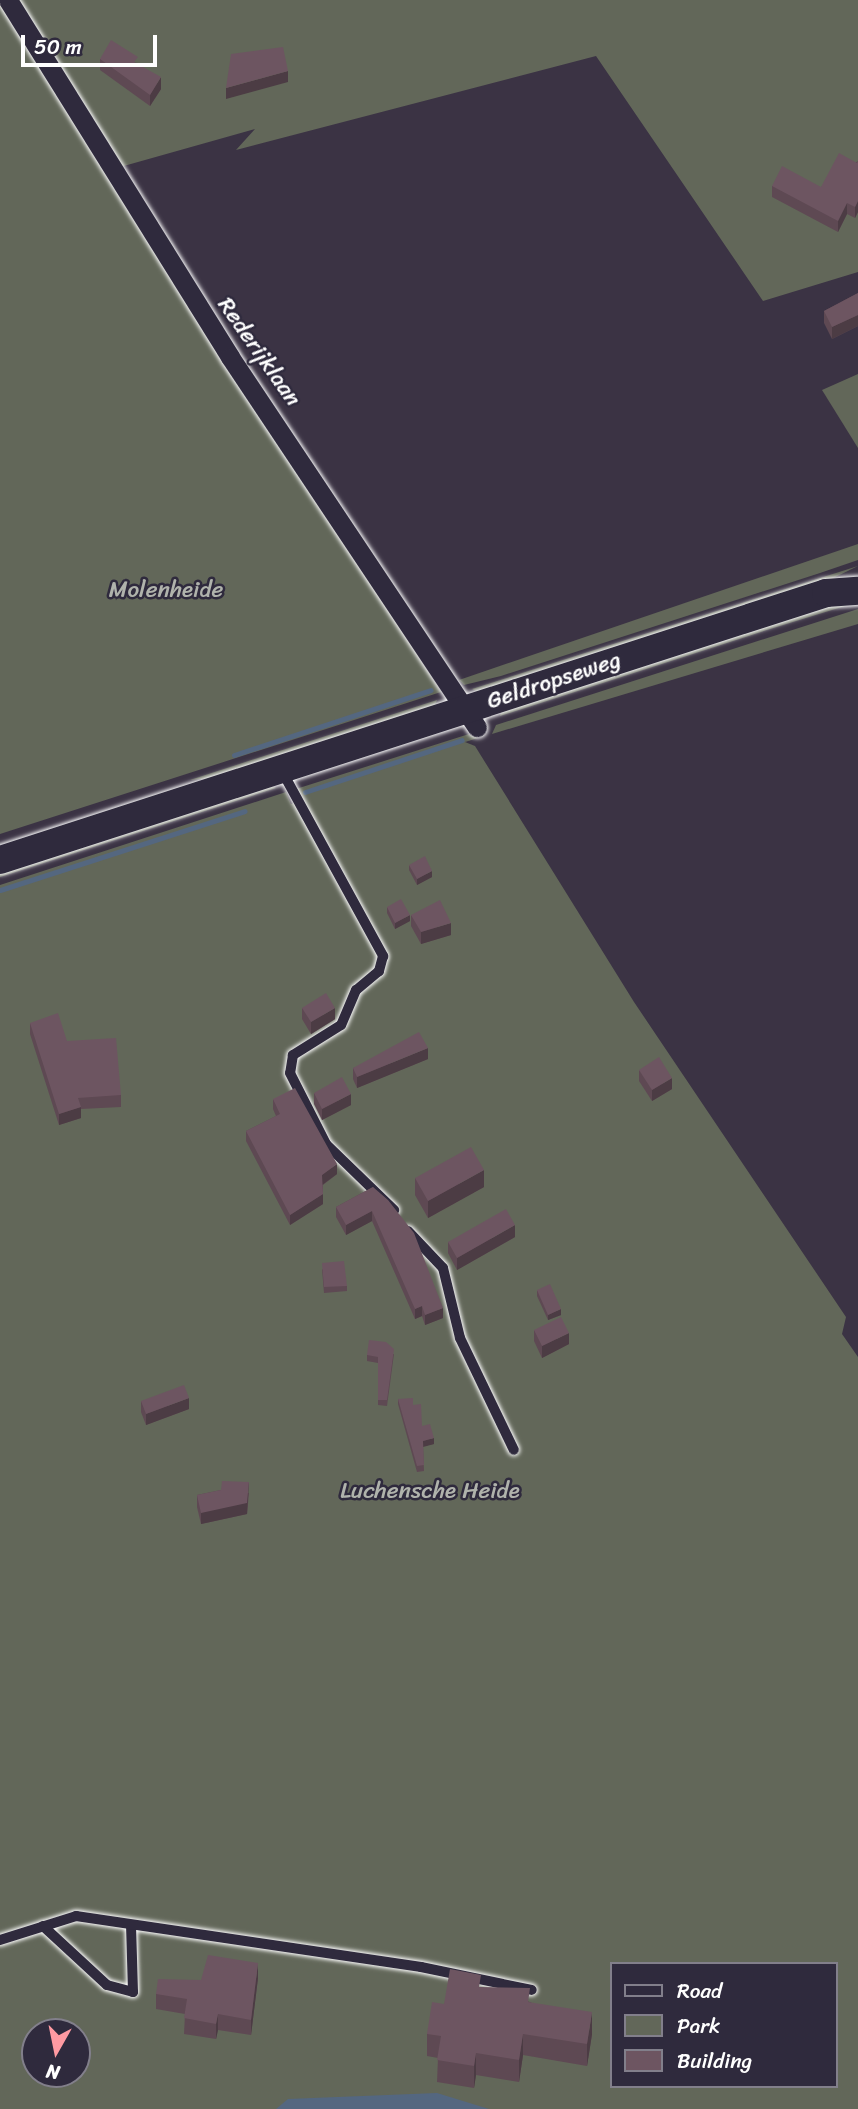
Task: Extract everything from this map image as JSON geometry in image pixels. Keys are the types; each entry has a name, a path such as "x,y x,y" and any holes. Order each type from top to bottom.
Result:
{"main road":[{"name":"Geldropseweg","path":"0,860 281,769 471,718 826,593 858,574"},
{"name":"Geldropseweg","path":"826,593 858,591"}],"street":[{"name":"Rederijklaan","path":"8,0 207,322 471,718"}],"lane":[{"path":"281,769 383,956 379,971 356,990 341,1025 288,1063 326,1144 383,1193 443,1268 460,1338 514,1450"},
{"path":"0,1940 76,1916 421,1967 532,1990"},
{"path":"43,1926 107,1985 133,1992 131,1925"}],"green space":[{"name":"Molenheide","path":"0,0 858,0 858,272 763,301 596,56 236,150 255,129 106,171 441,692 0,834"},
{"path":"858,374 858,448 822,390"},
{"path":"858,544 858,560 820,573 501,676 464,685 459,680"},
{"path":"858,566 821,584 482,694 472,689"},
{"path":"858,602 500,716 503,708 821,605"},
{"path":"858,609 858,624 492,734 496,725"},
{"path":"437,700 433,710 226,777 190,780"},
{"name":"Luchensche Heide","path":"469,734 478,738 465,742 475,746 634,1002 846,1317 842,1334 858,1357 858,2109 0,2109 0,885 286,792 291,804 299,802 296,789"},
{"path":"268,784 276,788 0,877 0,870"}],"water":[{"path":"437,2093 489,2109 276,2109 288,2099"}],"building":[{"path":"111,40 138,57 134,62 161,77 150,95 100,59"},
{"path":"283,47 288,71 226,88 231,54"},
{"path":"839,153 857,163 858,161 858,201 855,207 847,203 838,221 772,186 782,166 821,187"},
{"path":"858,293 858,315 832,327 824,311"},
{"path":"425,856 432,871 417,879 409,865"},
{"path":"401,899 410,915 395,923 387,907"},
{"path":"440,900 451,923 421,932 411,915"},
{"path":"326,993 335,1008 311,1022 302,1008"},
{"path":"58,1013 67,1041 116,1038 121,1095 78,1098 81,1107 59,1114 30,1023"},
{"path":"419,1032 428,1048 357,1077 353,1068"},
{"path":"659,1057 672,1078 652,1090 639,1070"},
{"path":"342,1077 351,1094 322,1109 314,1093"},
{"path":"295,1088 337,1164 322,1175 323,1194 290,1215 246,1131 280,1114 273,1099"},
{"path":"471,1147 484,1170 428,1201 415,1178"},
{"path":"373,1187 388,1200 414,1233 443,1308 425,1315 422,1306 415,1309 372,1211 346,1225 336,1207"},
{"path":"506,1209 515,1225 457,1258 448,1242"},
{"path":"344,1261 347,1286 324,1287 322,1263"},
{"path":"550,1284 561,1309 548,1315 537,1290"},
{"path":"561,1317 569,1333 542,1346 534,1330"},
{"path":"369,1340 386,1342 394,1349 387,1400 378,1400 378,1357 367,1355"},
{"path":"184,1385 189,1398 146,1414 141,1401"},
{"path":"413,1398 413,1405 421,1404 422,1426 430,1424 434,1438 423,1441 424,1465 417,1466 398,1399"},
{"path":"222,1481 249,1482 247,1503 201,1513 197,1495 221,1490"},
{"path":"208,1955 258,1963 251,2020 218,2014 216,2024 184,2018 187,1999 156,1994 158,1979 201,1980"},
{"path":"450,1969 481,1975 479,1987 530,1988 528,2002 592,2012 587,2044 523,2034 519,2060 476,2053 474,2066 437,2060 441,2036 427,2034 432,2002 444,2004"}],"waterway":[{"path":"234,755 431,690"},
{"path":"305,792 462,740"},
{"path":"0,890 245,811"}]}
